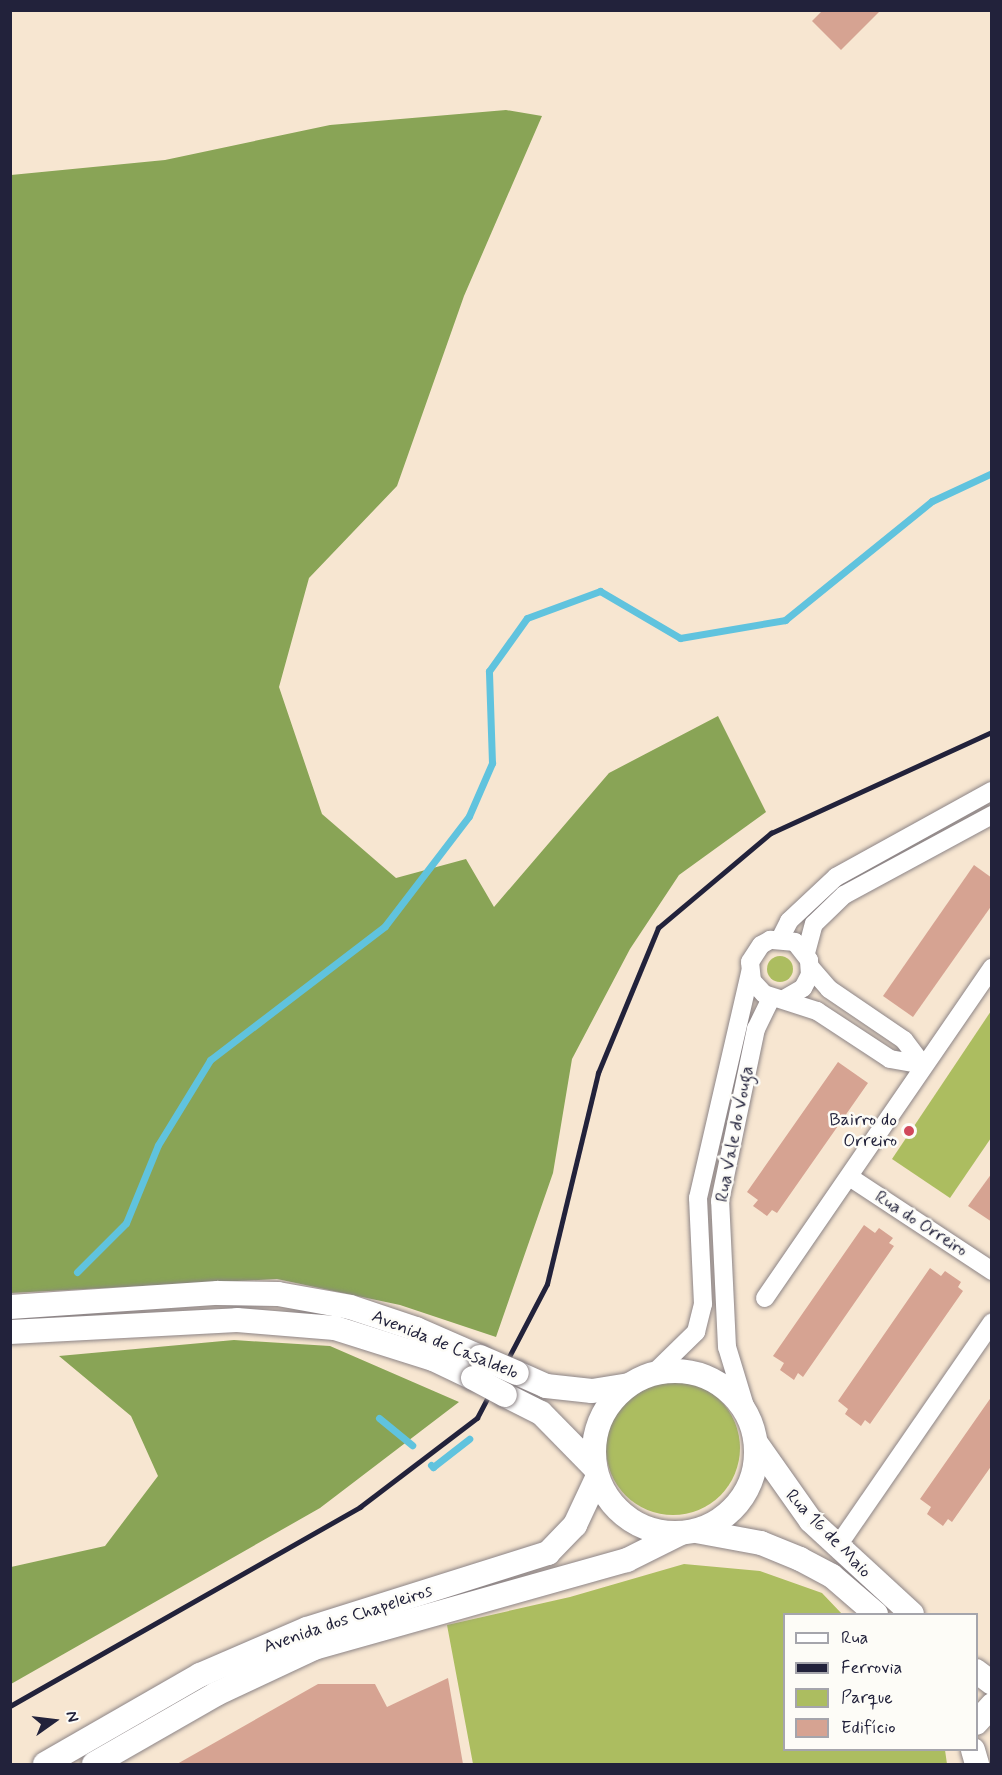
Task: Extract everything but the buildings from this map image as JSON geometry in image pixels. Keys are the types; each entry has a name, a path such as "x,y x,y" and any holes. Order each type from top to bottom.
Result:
{"street":[{"name":"Rua Vale do Vouga","path":"654,1373 696,1332 703,1304 698,1198 750,972 750,962 761,945 780,939 789,921 836,877 992,791"},
{"name":"Rua Vale do Vouga","path":"687,1532 717,1522 735,1508 748,1488 756,1443 727,1347 720,1201 756,1029 777,998 803,988 814,924 844,895 992,815"},
{"path":"780,939 795,942 829,989 904,1040 923,1065"},
{"path":"750,972 758,989 817,1011 890,1059 923,1065"},
{"path":"765,1298 851,1178 923,1065 989,977"},
{"name":"Rua do Orreiro","path":"851,1178 992,1270"},
{"name":"Avenida de Casaldelo","path":"10,1307 218,1293 278,1294 350,1307 416,1329 477,1367 505,1395 542,1413 596,1473"},
{"name":"Avenida de Casaldelo","path":"10,1332 237,1320 335,1328 433,1359 517,1373 546,1386 592,1391 628,1385"},
{"path":"837,1547 992,1322"},
{"name":"Rua Vale do Vouga","path":"596,1473 593,1449 603,1413 628,1385 654,1373 676,1370 708,1378 735,1397 748,1416"},
{"name":"Rua 16 de Maio","path":"756,1443 788,1493 837,1547 911,1613"},
{"path":"596,1473 610,1501 629,1520 653,1531 687,1532"},
{"name":"Avenida dos Chapeleiros","path":"45,1764 200,1675 307,1629 548,1552 575,1526 596,1473"},
{"name":"Rua 16 de Maio","path":"687,1532 761,1543 800,1559 832,1576 875,1613"},
{"name":"Avenida dos Chapeleiros","path":"94,1764 216,1694 314,1648 627,1560 687,1532"},
{"path":"978,1672 992,1683"},
{"path":"978,1721 992,1705"}],"green space":[{"path":"506,110 542,116 464,296 397,486 309,578 279,687 322,814 396,878 466,859 494,907 609,773 718,716 766,812 679,875 630,949 572,1059 553,1173 496,1337 400,1305 277,1279 11,1293 11,175 165,160 330,125"},
{"path":"780,956 789,960 793,969 789,978 780,982 771,978 767,969 771,960"},
{"path":"991,1011 991,1138 950,1198 892,1159"},
{"path":"234,1340 330,1346 459,1402 320,1508 11,1684 11,1567 105,1546 158,1476 131,1416 59,1356"},
{"path":"673,1381 699,1386 720,1401 735,1422 740,1448 735,1474 720,1495 699,1510 673,1515 647,1510 626,1495 611,1474 606,1448 611,1422 626,1401 647,1386"},
{"path":"684,1564 760,1571 822,1593 841,1613 783,1613 783,1751 945,1751 947,1764 473,1764 447,1625 570,1597"}],"waterway":[{"path":"77,1272 126,1223 158,1145 210,1060 385,926 469,816 492,763 489,671 527,618 600,591 680,638 785,620 932,501 992,473"},
{"path":"379,1418 412,1445"},
{"path":"431,1465 433,1467 469,1439"}],"railway":[{"path":"10,1706 360,1507 477,1418 547,1284 598,1073 658,928 771,833 992,732"}],"place":[{"name":"Bairro do Orreiro","path":"909,1131"}]}
